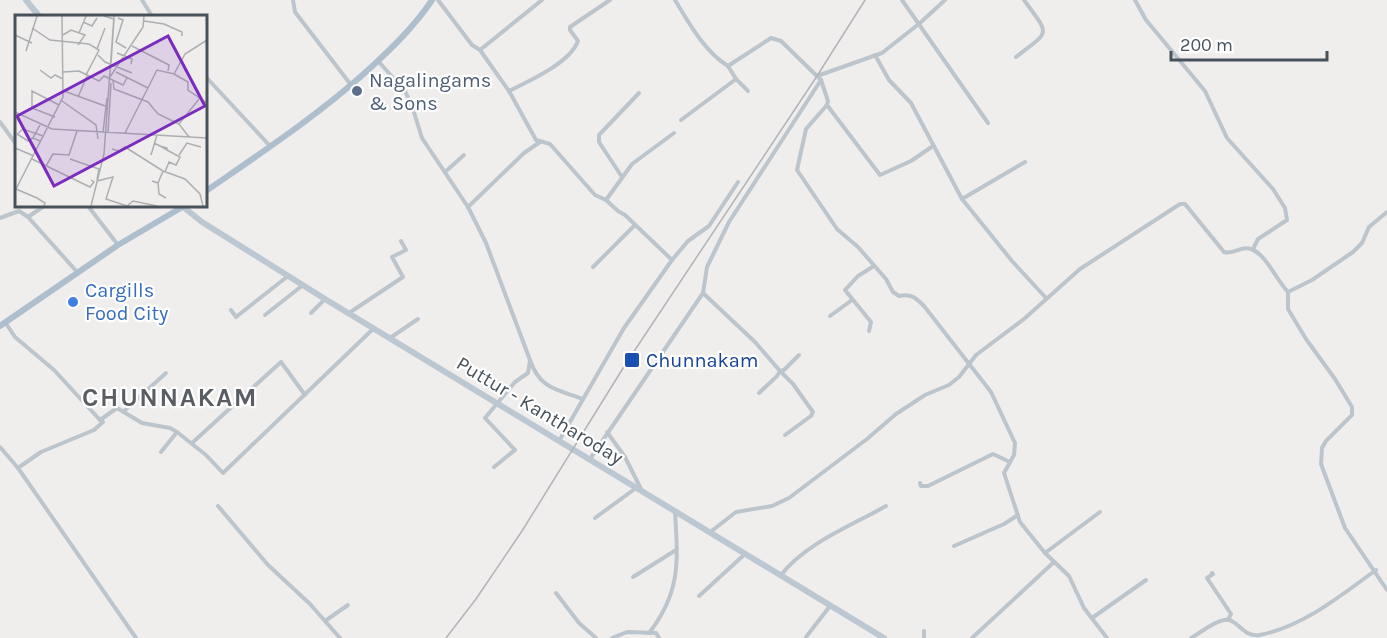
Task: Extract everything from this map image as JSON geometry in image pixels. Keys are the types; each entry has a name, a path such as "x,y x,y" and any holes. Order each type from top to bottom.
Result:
{"main road":[{"path":"26,0 38,15"},
{"path":"207,190 297,128 351,85 419,19 432,0"},
{"path":"3,324 118,245 181,207"},
{"name":"Puttur - Kantharoday","path":"184,207 202,222 348,314 884,638"}],"street":[{"path":"142,0 151,15"},
{"path":"293,0 295,12 351,85"},
{"path":"438,0 472,45 480,50 509,91 536,140 550,144 595,195 606,200 672,260"},
{"path":"480,50 542,0"},
{"path":"509,91 544,72 567,56 578,41 570,27 610,0"},
{"path":"675,0 693,30 720,61 728,66 736,79 748,91"},
{"path":"902,0 988,123"},
{"path":"590,460 703,293 707,267 729,222 819,78 882,53 945,0"},
{"path":"1016,57 1042,37 1044,32 1043,26 1024,0"},
{"path":"1135,0 1146,20 1205,91 1227,138 1273,189 1285,208 1287,220 1258,239 1253,249"},
{"path":"728,66 771,38 776,38 819,78 828,101 806,129 797,170 837,229 858,247 886,279 893,292 899,296 913,296 924,306 992,392 1015,442 1014,455 1004,473 1020,522 1045,553 1069,576 1084,608 1107,638"},
{"path":"875,55 889,80 911,103 962,199 1012,261 1046,298"},
{"path":"378,61 405,91 422,138 468,207 486,243 534,373 543,384 583,399"},
{"path":"207,78 271,147"},
{"path":"681,120 736,79"},
{"path":"622,177 599,142 599,135 639,93"},
{"path":"827,105 880,175 911,161 933,146"},
{"path":"0,122 15,143"},
{"path":"606,200 632,164 675,133"},
{"path":"468,207 524,153 541,142"},
{"path":"445,172 464,155"},
{"path":"962,199 1024,162"},
{"path":"558,441 624,328 672,260 688,241 701,234 709,225 738,182"},
{"path":"709,533 736,512 772,506 789,498 896,414 925,395 949,385 959,377 976,355 1024,319 1080,269 1180,204 1185,204 1224,252 1229,253 1245,248 1253,249 1267,263 1280,285 1288,292 1288,309 1352,407 1352,416 1326,441 1322,448 1321,464 1345,528 1376,570 1387,590"},
{"path":"28,217 43,207"},
{"path":"89,207 118,245"},
{"path":"0,218 19,211 28,217 78,273"},
{"path":"1288,292 1312,280 1353,252 1362,243 1369,227 1387,212"},
{"path":"593,267 635,225"},
{"path":"348,314 403,277 392,257 406,250 401,241"},
{"path":"869,331 871,322 845,290 847,286 874,266"},
{"path":"231,310 236,317 288,276"},
{"path":"265,315 303,285"},
{"path":"703,293 755,342 793,384 813,412 786,435"},
{"path":"311,313 325,299"},
{"path":"830,316 852,300"},
{"path":"389,339 418,319"},
{"path":"3,324 54,370 103,422 94,430 40,452 18,468"},
{"path":"100,420 117,408 142,423 170,428 192,443 223,473 373,329"},
{"path":"759,393 777,376 780,370 784,370 799,355"},
{"path":"494,467 515,450 485,418 515,382 528,373 530,360"},
{"path":"192,443 281,361 305,395"},
{"path":"124,411 166,373"},
{"path":"161,452 177,432"},
{"path":"607,432 625,457 643,493"},
{"path":"0,447 18,468 136,638"},
{"path":"920,483 921,486 928,486 993,454 1011,462"},
{"path":"595,518 636,488"},
{"path":"218,506 268,565 310,604 340,638"},
{"path":"780,575 812,547 886,506"},
{"path":"649,633 659,620 670,598 677,569 675,512"},
{"path":"1045,553 1100,512"},
{"path":"954,546 1004,524 1018,515"},
{"path":"633,578 677,549"},
{"path":"699,596 745,554"},
{"path":"972,638 1054,562"},
{"path":"1191,638 1222,620 1228,620 1252,636 1285,627 1322,609 1376,570"},
{"path":"1212,573 1208,578 1231,614 1228,620"},
{"path":"1092,618 1146,580"},
{"path":"556,593 579,623 596,638"},
{"path":"326,621 348,604"},
{"path":"806,637 831,606"},
{"path":"924,631 924,638"},
{"path":"612,638 627,632 656,633 659,638"}],"railway":[{"path":"446,638 476,599 522,531 625,365 865,0"}],"place":[{"name":"Nagalingams & Sons","path":"357,91"},
{"name":"Cargills Food City","path":"73,302"},
{"name":"Chunnakam","path":"632,360"}],"district":[{"name":"CHUNNAKAM","path":"170,397"}]}
